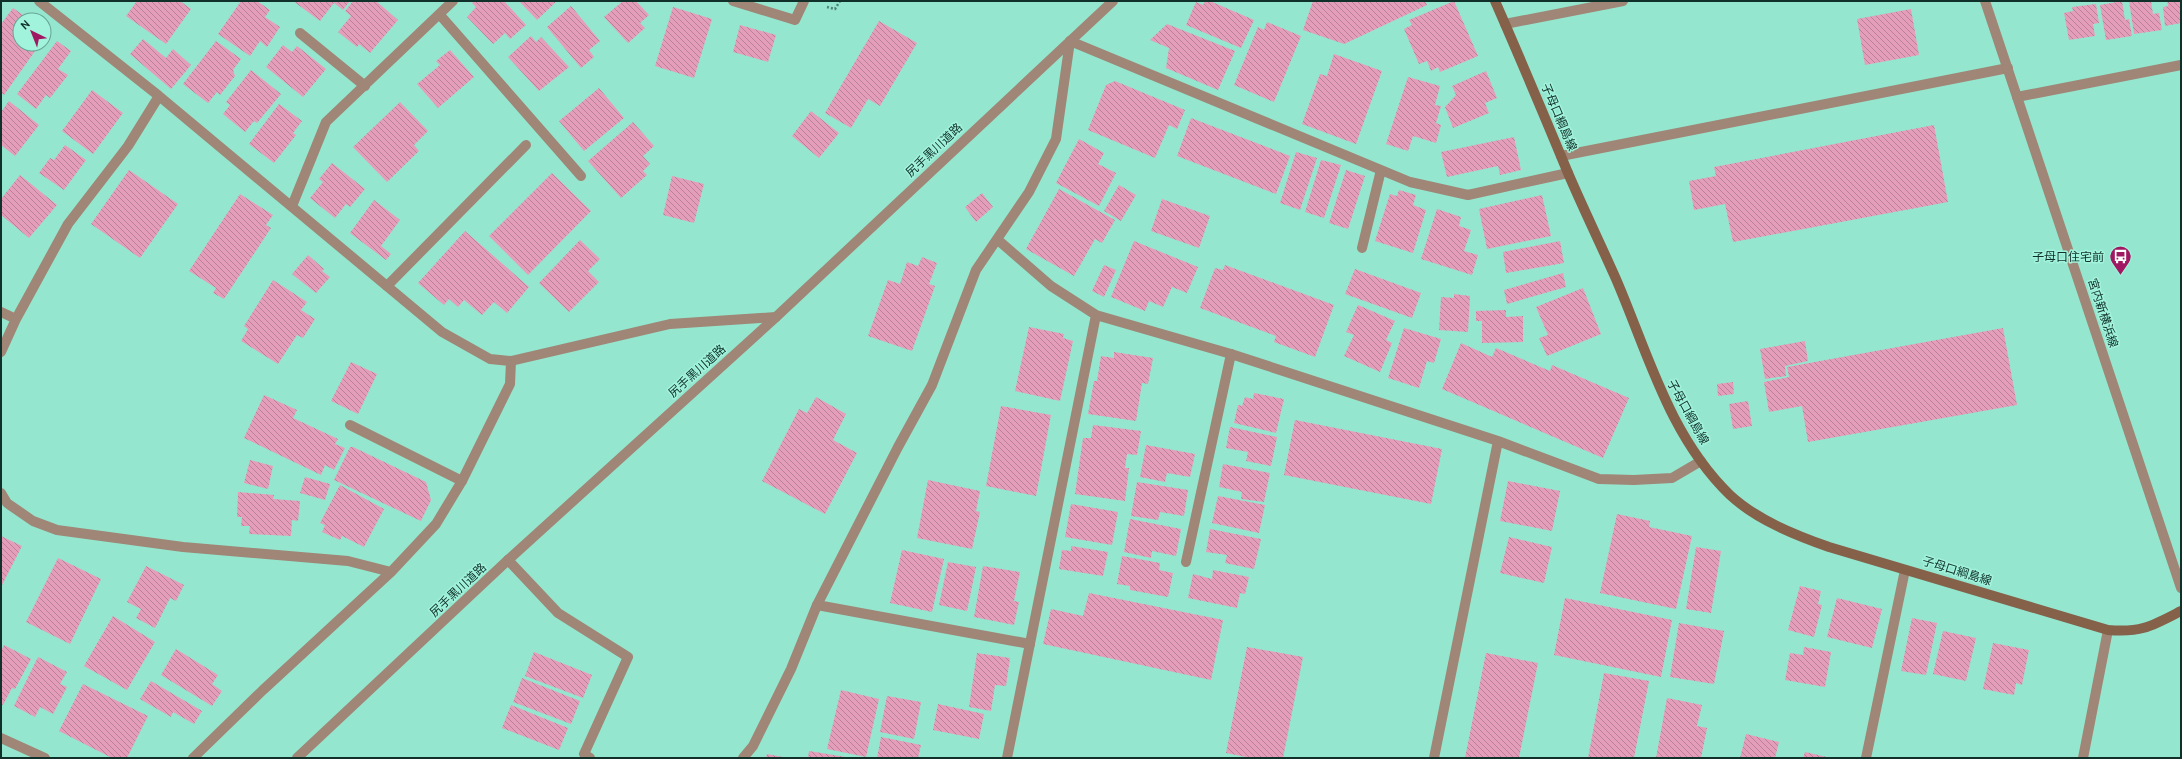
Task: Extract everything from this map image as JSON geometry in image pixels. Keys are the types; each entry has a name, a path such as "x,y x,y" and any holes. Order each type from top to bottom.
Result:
{"main road":[{"name":"子母口綱島線","path":"1495,1 1568,173 1616,279 1661,393 1682,433 1701,461 1730,495 1746,507 1792,534 1829,547 2108,630 2129,632 2149,628 2181,611"}],"street":[{"path":"39,1 159,96 442,332 490,359 511,360 670,324 776,317"},
{"path":"292,206 326,122 453,1"},
{"path":"733,1 796,20 804,1"},
{"name":"尻手黒川道路","path":"297,758 508,560 776,317 1113,1"},
{"path":"1505,24 1622,1"},
{"name":"宮内新横浜線","path":"1985,1 2181,588"},
{"path":"440,15 581,176"},
{"path":"300,33 365,86"},
{"path":"743,758 753,746 791,669 817,605 898,447 932,385 976,270 998,240 1029,192 1056,139 1070,41 1410,182 1468,195 1568,173"},
{"path":"2017,97 2181,65"},
{"path":"1561,156 2008,68"},
{"path":"1,352 16,319 68,224 128,146 159,96"},
{"path":"387,286 526,145"},
{"path":"1362,248 1381,170"},
{"path":"998,240 1051,286 1096,315 1231,354 1498,442 1599,479 1634,480 1672,478 1701,461"},
{"path":"1,312 16,319"},
{"path":"1007,758 1096,315"},
{"path":"1186,562 1231,354"},
{"path":"193,758 263,690 391,572 436,524 462,480 510,384 511,360"},
{"path":"350,425 462,480"},
{"path":"1434,758 1498,442"},
{"path":"1,493 7,502 33,521 57,530 184,547 348,561 391,572"},
{"path":"508,560 558,613 628,657 584,754 590,758"},
{"path":"1866,758 1905,570"},
{"path":"817,605 1030,644"},
{"path":"2083,758 2108,630"},
{"path":"1,738 45,758"}],"building":[{"path":"137,1 180,1 191,9 166,44 126,16"},
{"path":"241,1 257,1 270,10 265,17 280,27 267,47 260,41 250,56 218,34"},
{"path":"293,1 350,1 343,10 334,3 320,21"},
{"path":"353,1 376,1 398,20 370,53 359,44 357,47 338,32 351,16 345,11"},
{"path":"474,1 504,1 526,25 510,39 505,33 493,44 467,17 476,7 472,3"},
{"path":"519,1 557,1 537,20"},
{"path":"623,1 636,1 649,15 640,23 645,28 628,43 604,17"},
{"path":"1205,1 1210,1 1254,20 1241,48 1186,25 1196,2 1203,5"},
{"path":"1313,1 1425,1 1427,5 1344,44 1303,30"},
{"path":"1454,1 1478,56 1440,72 1438,67 1431,71 1427,61 1419,64 1404,29 1412,25 1409,20"},
{"path":"2122,1 2125,20 2129,19 2132,36 2106,40 2100,5"},
{"path":"2129,1 2151,1 2153,14 2159,13 2162,30 2134,34"},
{"path":"2167,1 2181,1 2181,23 2165,26 2163,7 2168,6"},
{"path":"2096,4 2099,23 2093,24 2095,36 2069,40 2064,13 2073,11 2072,7"},
{"path":"571,6 600,41 589,50 594,57 581,68 547,27"},
{"path":"673,7 712,19 694,78 655,66"},
{"path":"13,8 19,12 12,12 12,52 34,52 4,95 1,93 1,24"},
{"path":"1911,9 1919,55 1865,65 1857,19"},
{"path":"879,21 917,43 880,106 868,99 851,128 825,113"},
{"path":"1267,22 1301,36 1274,102 1234,85 1258,27 1264,30"},
{"path":"1167,24 1235,51 1218,90 1166,68 1169,48 1150,40"},
{"path":"740,25 776,35 768,62 733,52"},
{"path":"531,36 536,42 541,37 569,67 539,91 508,57"},
{"path":"143,39 166,58 173,49 191,65 171,89 130,54"},
{"path":"57,41 71,51 58,69 68,75 50,98 46,95 36,109 17,94 49,52 52,52 52,48"},
{"path":"216,41 241,59 233,70 235,76 220,95 217,92 208,103 183,84"},
{"path":"283,45 292,52 297,46 326,69 303,97 266,67"},
{"path":"450,50 474,77 438,108 417,84 440,65 436,61"},
{"path":"1334,54 1382,71 1356,144 1302,124 1320,74 1327,76"},
{"path":"251,70 281,94 257,123 254,121 245,132 223,114 230,105 226,102"},
{"path":"1486,71 1497,98 1485,103 1489,113 1453,128 1445,107 1456,95 1452,86"},
{"path":"1408,77 1440,86 1435,105 1441,106 1436,123 1441,125 1436,143 1413,136 1408,151 1386,144"},
{"path":"1115,81 1185,110 1177,129 1169,125 1155,158 1088,130 1106,85"},
{"path":"599,88 624,118 584,151 559,121"},
{"path":"92,90 123,113 93,154 62,131"},
{"path":"9,101 39,125 15,156 1,145 1,112"},
{"path":"400,102 428,131 414,145 419,151 387,182 353,147"},
{"path":"279,104 302,121 293,133 296,135 274,163 249,144"},
{"path":"811,111 839,133 819,158 792,136"},
{"path":"1191,118 1290,156 1276,194 1177,156"},
{"path":"633,122 654,146 643,156 650,164 643,171 647,175 621,198 588,161"},
{"path":"1934,125 1948,202 1733,242 1725,204 1694,210 1689,181 1716,176 1714,167"},
{"path":"1514,137 1521,170 1500,175 1498,166 1447,177 1441,152"},
{"path":"1079,139 1104,153 1098,164 1116,173 1099,206 1056,183"},
{"path":"65,145 86,160 64,190 39,173 50,158 54,160"},
{"path":"1296,152 1317,158 1300,210 1280,203"},
{"path":"1321,160 1341,165 1324,218 1305,212"},
{"path":"332,163 365,189 350,207 346,204 335,218 310,198 323,182 319,179"},
{"path":"129,170 178,204 140,258 91,224"},
{"path":"1346,170 1365,176 1348,229 1329,223"},
{"path":"552,173 591,211 528,275 489,236"},
{"path":"20,175 57,205 29,238 1,215 1,199"},
{"path":"672,176 704,184 694,223 663,215"},
{"path":"1119,185 1136,195 1121,221 1104,211"},
{"path":"1059,189 1115,220 1102,243 1095,239 1074,276 1026,249"},
{"path":"1399,190 1416,195 1413,205 1426,210 1413,253 1375,241 1390,194 1397,196"},
{"path":"982,193 993,207 976,222 965,207"},
{"path":"240,194 273,215 266,225 271,228 224,299 213,293 216,288 189,271"},
{"path":"1542,195 1551,236 1487,249 1479,209"},
{"path":"1162,199 1210,216 1199,248 1151,231"},
{"path":"374,200 400,220 381,246 391,254 386,260 350,233"},
{"path":"1437,209 1461,217 1459,226 1471,230 1464,251 1478,255 1472,275 1421,259"},
{"path":"465,231 529,287 507,313 494,302 482,315 464,300 458,307 449,299 444,305 418,283"},
{"path":"580,240 600,259 588,271 599,282 569,312 539,283"},
{"path":"1134,241 1198,267 1187,293 1172,287 1163,307 1149,301 1145,311 1111,297"},
{"path":"1560,241 1564,263 1506,273 1503,252"},
{"path":"308,255 324,269 322,271 330,277 316,293 292,274"},
{"path":"922,257 937,263 929,284 935,286 912,351 868,336 888,280 900,284 907,262 918,266"},
{"path":"1104,265 1116,270 1104,297 1092,291"},
{"path":"1225,265 1334,305 1315,357 1274,342 1276,336 1200,308 1215,268 1223,270"},
{"path":"1355,269 1421,293 1412,318 1345,294"},
{"path":"1563,273 1566,287 1507,304 1504,290"},
{"path":"273,280 307,302 301,310 315,319 303,338 297,335 278,364 241,341 248,329 244,326"},
{"path":"1583,288 1601,334 1547,356 1539,338 1548,335 1536,307"},
{"path":"1454,294 1470,296 1468,332 1439,330 1441,297 1454,298"},
{"path":"1358,305 1395,321 1386,340 1392,343 1380,372 1344,356 1354,335 1346,332"},
{"path":"1506,310 1506,317 1523,316 1523,342 1482,343 1482,321 1476,321 1476,311"},
{"path":"1029,327 1064,334 1063,338 1073,341 1060,401 1015,391"},
{"path":"1404,328 1441,339 1434,363 1427,361 1419,388 1388,378"},
{"path":"2003,328 2017,405 1808,442 1802,406 1769,412 1764,382 1789,377 1787,367"},
{"path":"1805,341 1808,361 1785,366 1786,376 1765,379 1760,349"},
{"path":"1461,343 1492,357 1496,348 1550,371 1552,365 1629,398 1603,458 1442,389"},
{"path":"1114,352 1153,358 1148,384 1142,383 1136,421 1088,414 1094,381 1097,381 1101,356 1114,358"},
{"path":"351,362 377,374 358,414 331,401"},
{"path":"1733,382 1734,394 1718,396 1717,384"},
{"path":"1254,393 1284,399 1276,433 1234,423 1238,405 1242,406 1245,397 1253,399"},
{"path":"264,395 297,410 293,418 338,439 335,444 345,448 334,470 325,465 321,475 244,438"},
{"path":"816,397 846,414 833,440 857,453 825,514 762,481 799,409 807,413"},
{"path":"1748,401 1752,426 1733,429 1729,404"},
{"path":"1001,406 1051,415 1036,496 986,486"},
{"path":"1295,420 1442,449 1431,504 1284,475"},
{"path":"1093,425 1141,431 1137,455 1127,454 1125,468 1129,468 1125,501 1075,494 1083,438 1091,438"},
{"path":"1230,427 1277,437 1271,466 1246,461 1248,452 1226,448"},
{"path":"1146,445 1195,454 1190,477 1167,473 1165,482 1140,477"},
{"path":"350,447 353,447 426,482 431,500 421,521 334,480"},
{"path":"250,460 273,466 268,489 244,483"},
{"path":"1223,464 1270,473 1264,502 1241,499 1242,492 1219,487"},
{"path":"305,477 330,484 325,500 300,493"},
{"path":"928,480 980,491 976,511 980,512 972,549 917,538"},
{"path":"1508,481 1560,491 1552,531 1500,521"},
{"path":"1137,482 1188,490 1184,516 1160,512 1158,520 1131,516"},
{"path":"340,485 384,509 364,547 342,536 340,540 322,532 325,525 320,523"},
{"path":"238,492 274,495 273,499 300,501 298,521 292,520 291,536 249,534 250,526 241,526 242,517 237,517"},
{"path":"1218,496 1265,505 1259,533 1212,523"},
{"path":"1071,504 1118,512 1112,545 1065,537"},
{"path":"1617,514 1650,521 1649,527 1692,536 1676,609 1600,593"},
{"path":"1130,519 1181,529 1176,556 1152,551 1151,558 1124,552"},
{"path":"1210,529 1261,539 1254,569 1225,563 1227,555 1206,552"},
{"path":"1,536 22,546 1,587"},
{"path":"1509,537 1552,547 1544,583 1500,573"},
{"path":"1071,546 1108,552 1103,576 1059,569 1062,550 1071,551"},
{"path":"1696,547 1721,551 1711,613 1686,609"},
{"path":"902,550 944,559 932,612 890,603"},
{"path":"1122,556 1160,563 1159,570 1173,573 1168,597 1130,590 1130,586 1117,584"},
{"path":"58,558 101,579 70,644 26,622"},
{"path":"948,562 976,567 967,611 939,605"},
{"path":"146,566 184,585 176,601 170,598 155,628 136,618 141,609 127,602"},
{"path":"983,566 1020,572 1014,601 1019,602 1014,625 974,617"},
{"path":"1213,570 1249,577 1245,594 1240,593 1237,608 1188,598 1193,574 1212,579"},
{"path":"1800,586 1821,591 1818,604 1822,605 1814,637 1788,630"},
{"path":"1089,593 1223,620 1211,680 1043,644 1051,609 1083,616"},
{"path":"1565,598 1672,620 1661,677 1554,655"},
{"path":"1837,598 1882,609 1872,648 1827,637"},
{"path":"113,616 155,642 127,690 84,666"},
{"path":"1912,618 1937,623 1926,675 1901,671"},
{"path":"1679,623 1724,631 1714,684 1670,677"},
{"path":"1943,631 1976,638 1966,681 1933,674"},
{"path":"1993,643 2029,650 2022,685 2016,683 2014,695 1983,689"},
{"path":"4,645 31,659 15,689 12,688 3,705 1,704 1,651"},
{"path":"1247,647 1303,657 1283,758 1251,758 1226,753"},
{"path":"1804,647 1831,652 1825,687 1785,680 1790,653 1803,655"},
{"path":"176,649 218,675 212,684 222,691 212,706 161,675"},
{"path":"534,652 592,675 583,698 525,676"},
{"path":"977,653 1010,658 1006,686 995,685 991,711 969,707"},
{"path":"1486,653 1538,663 1519,758 1465,758"},
{"path":"38,657 67,672 60,684 67,687 53,714 40,707 35,717 14,706"},
{"path":"1604,673 1649,681 1634,758 1588,758"},
{"path":"522,678 580,701 571,724 513,702"},
{"path":"151,681 202,711 194,724 173,712 171,717 140,699"},
{"path":"83,684 148,716 127,758 112,758 59,731"},
{"path":"841,690 879,699 866,757 827,749"},
{"path":"887,696 921,702 914,739 880,732"},
{"path":"1667,698 1702,705 1697,726 1707,728 1701,758 1656,758"},
{"path":"938,704 984,714 979,739 933,730"},
{"path":"511,705 568,728 559,750 502,728"},
{"path":"1746,734 1779,742 1775,758 1740,758"},
{"path":"881,737 921,745 918,758 877,758"},
{"path":"809,751 846,757 808,758"},
{"path":"1805,752 1827,757 1827,758 1803,758"},
{"path":"767,754 783,757 783,758 766,758"}],"place":[{"name":"子母口住宅前","path":"2120,276"}]}
